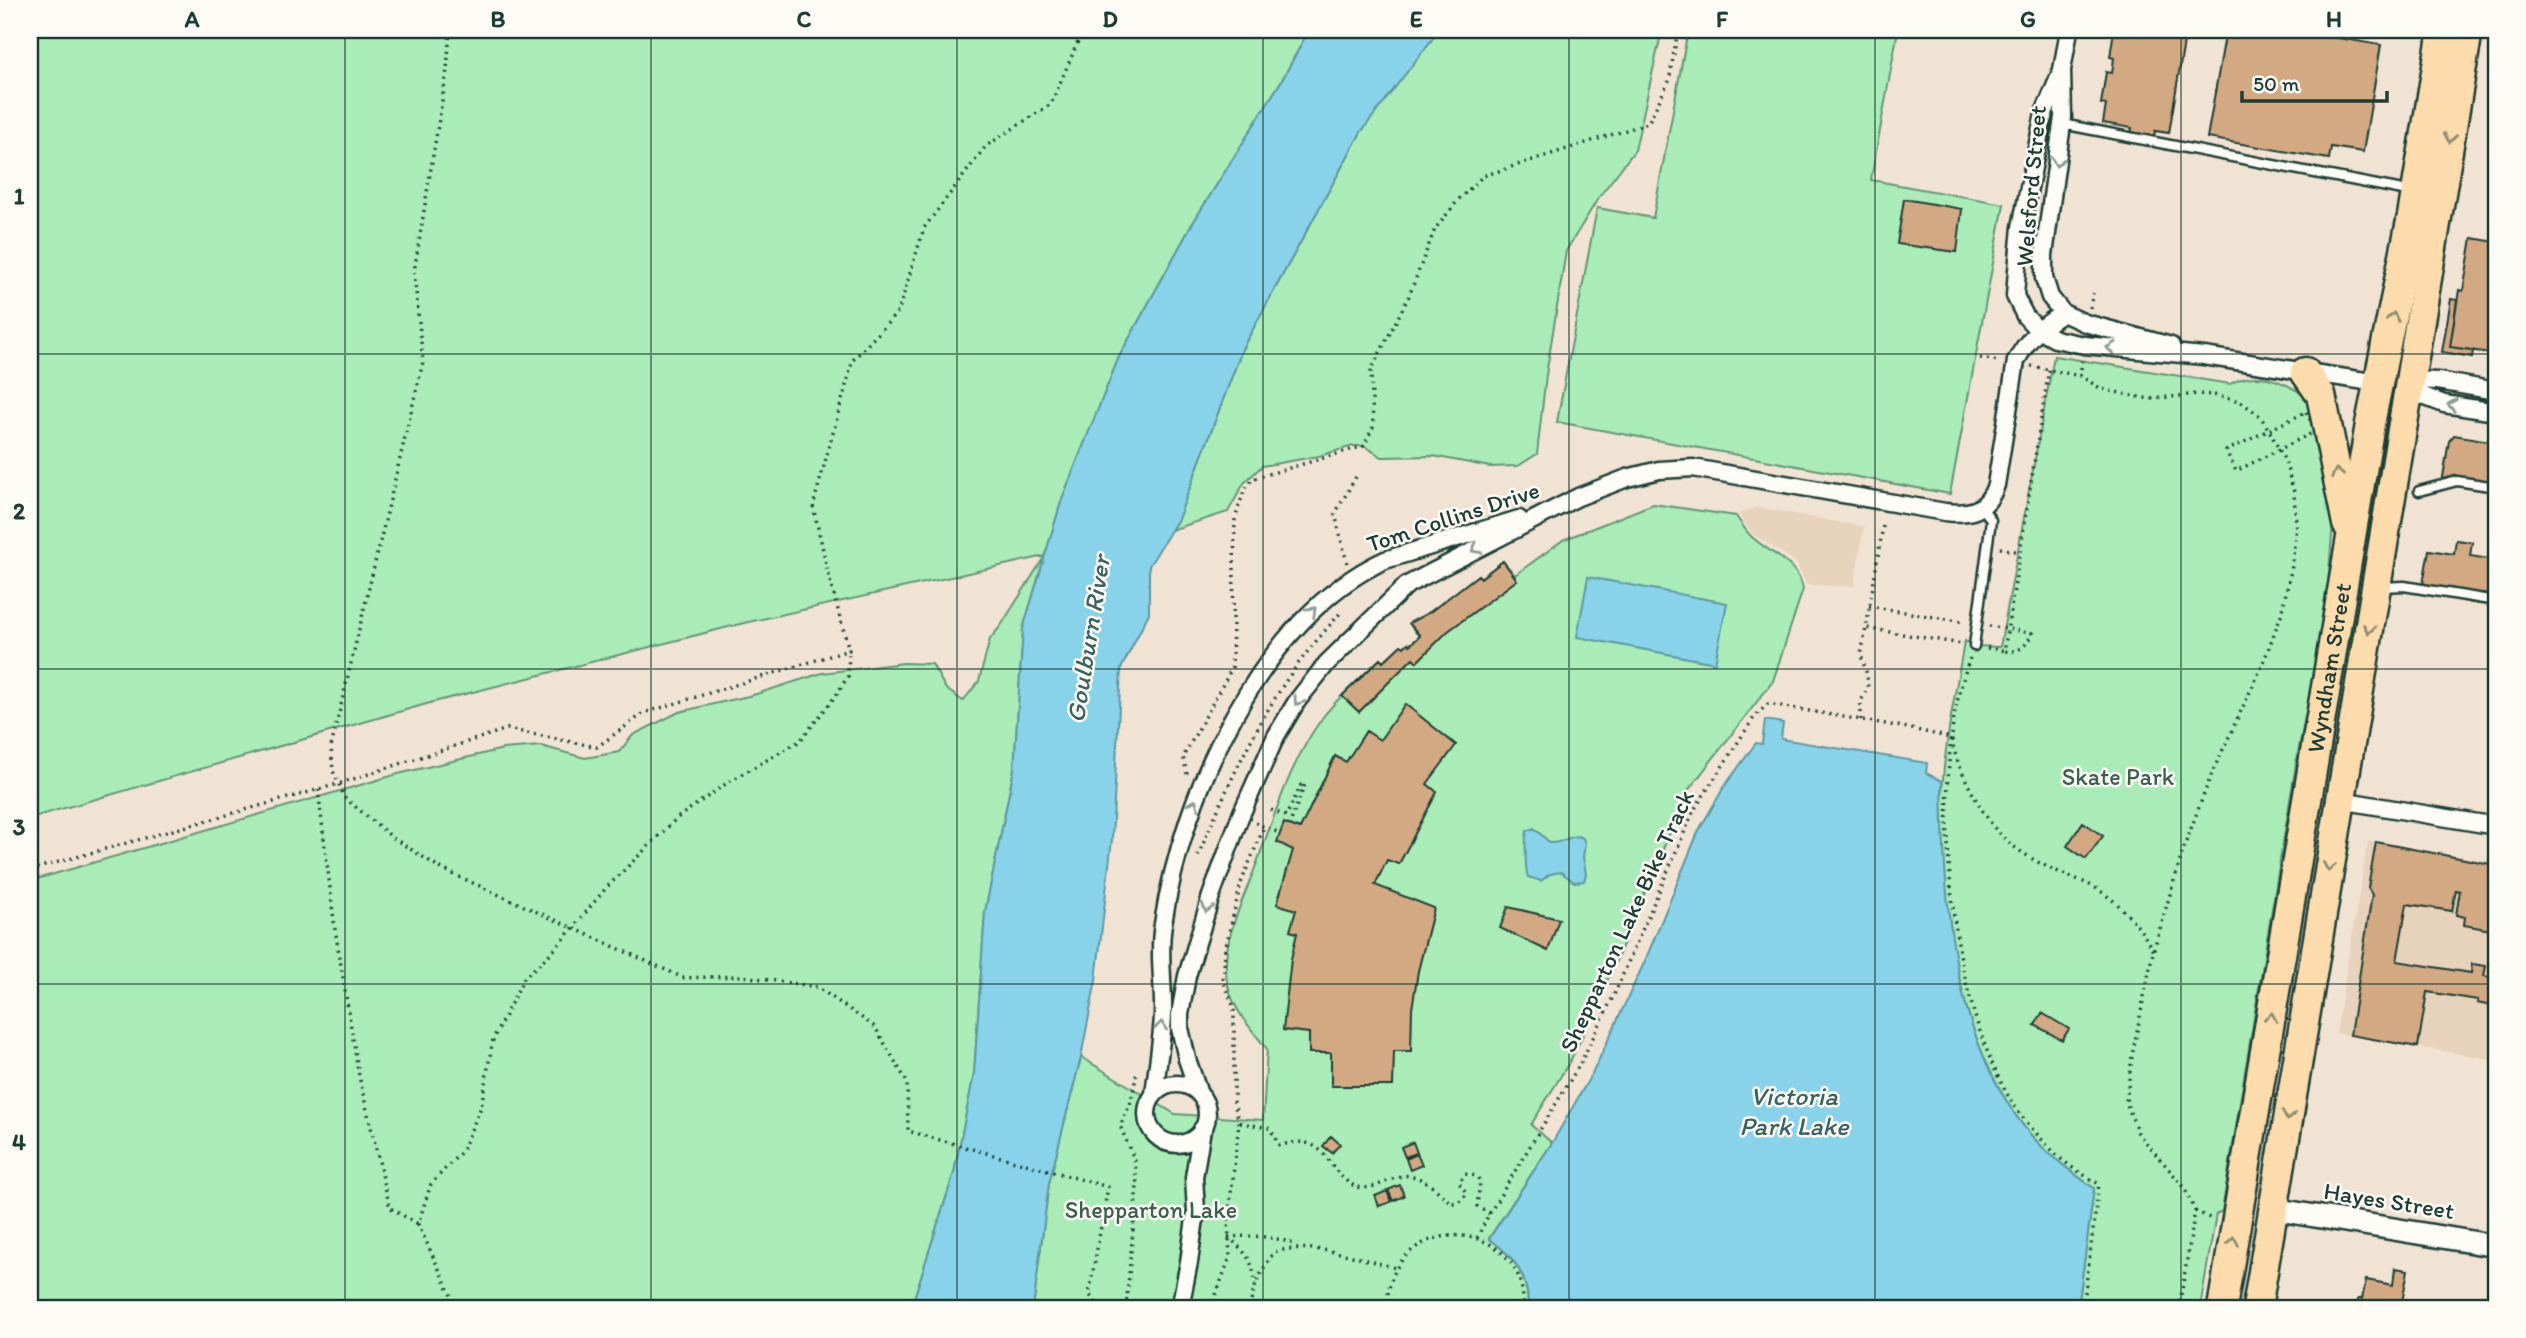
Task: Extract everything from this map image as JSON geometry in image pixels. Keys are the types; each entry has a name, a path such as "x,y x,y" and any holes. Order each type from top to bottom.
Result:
{"highway":[{"name":"Wyndham Street","path":"2222,1308 2378,383 2416,192 2443,30"},
{"name":"Wyndham Street","path":"2257,1308 2468,30"},
{"path":"2305,372 2321,396 2351,540"},
{"path":"2378,383 2411,385"},
{"path":"2308,794 2340,800"},
{"path":"2239,1203 2273,1209"}],"street":[{"name":"Welsford Street","path":"2063,313 2050,297 2044,278 2062,124 2062,69 2069,30"},
{"name":"Welsford Street","path":"2037,329 2025,316 2015,296 2021,228 2044,113 2062,69"},
{"path":"1982,508 1996,485 2016,364 2025,344 2037,329 2063,313 2085,323 2204,356"},
{"path":"2037,329 2055,340 2084,345 2204,356 2378,383"},
{"path":"2411,385 2438,381 2496,390"},
{"path":"2411,385 2444,404 2496,412"},
{"name":"Tom Collins Drive","path":"1154,1094 1163,1015 1163,926 1181,841 1202,783 1229,726 1285,640 1309,613 1335,590 1385,560 1558,506 1626,478 1659,470 1693,468 1945,512 1966,514 1982,508"},
{"name":"Tom Collins Drive","path":"1199,1094 1180,1028 1187,976 1211,895 1240,817 1276,736 1297,701 1327,663 1400,590 1558,506"},
{"path":"2340,800 2496,826"},
{"path":"1180,1308 1196,1211 1194,1177 1206,1111 1199,1094 1191,1087 1171,1084 1154,1094 1148,1103 1148,1123 1160,1139 1184,1154 1194,1177"},
{"path":"1169,1143 1188,1142 1202,1129"},
{"name":"Hayes Street","path":"2273,1209 2496,1245"}],"lane":[{"path":"2062,124 2416,192"},
{"path":"2420,491 2457,481 2496,487"},
{"path":"1973,646 1991,520 1982,508"},
{"path":"2376,587 2404,586 2496,601"}],"path":[{"path":"450,30 447,70 414,272 423,362 331,747 333,771 345,798 393,838 442,869 684,978 742,976 817,987 875,1027 907,1082 908,1130 1108,1187 1089,1294 1098,1306 1104,1308"},
{"path":"418,1224 431,1184 462,1151 481,1107 493,1039 524,978 556,948 606,888 677,818 730,781 800,741 848,676 849,650 813,506 853,359 898,312 924,228 986,146 1051,104 1083,30"},
{"path":"1980,358 2080,376 2102,389 2151,399 2198,394 2241,401 2260,415 2291,476 2296,525 2288,590 2275,635 2232,728 2185,847 2153,951 2132,1056 2126,1102 2138,1133 2185,1188 2195,1211 2179,1308"},
{"path":"2004,651 2049,369"},
{"path":"2306,412 2316,431 2280,450 2236,471 2226,452 2306,412"},
{"path":"1861,720 1861,701 1868,687 1861,655 1883,526"},
{"path":"1987,546 2020,552"},
{"path":"1866,628 2004,651 2020,650 2029,641 2032,633 1869,606"},
{"path":"1973,646 1963,678 1951,738 1947,784 1951,890 1964,977 1987,1050 2012,1103 2060,1158 2099,1184 2083,1308"},
{"path":"30,870 318,789 508,729 597,747 644,713 849,650"},
{"name":"Shepparton Lake Bike Track","path":"1477,1238 1580,1064 1614,995 1694,810 1755,716 1768,704 1951,738"},
{"path":"1951,738 1963,774 1996,830 2039,863 2089,884 2109,898 2129,915 2153,951"},
{"path":"1271,810 1286,816 1301,785 1305,784 1289,826"},
{"path":"318,789 335,929 359,1076 390,1208 418,1224 457,1308"},
{"path":"1210,1308 1230,1257 1228,1237 1240,1123 1234,1102 1234,1007 1223,981 1225,950 1241,883 1264,827 1280,833"},
{"path":"1240,1123 1270,1128 1279,1145 1304,1142 1318,1147 1340,1177 1358,1186 1367,1188 1410,1175 1424,1181 1451,1203 1457,1203 1464,1199 1466,1192 1458,1183 1459,1179 1465,1174 1472,1175 1480,1182 1477,1206 1489,1214"},
{"path":"1228,1237 1252,1235 1278,1238 1303,1248"},
{"path":"1387,1308 1390,1282 1396,1268 1415,1248 1440,1236 1459,1235 1477,1238 1495,1247 1509,1261 1519,1278 1522,1308"},
{"path":"1228,1237 1243,1249 1249,1258 1254,1268 1255,1286"},
{"path":"1250,1308 1260,1273 1274,1252 1294,1246 1342,1254 1396,1268"}],"shaded area":[{"path":"1756,507 1864,527 1854,586 1807,585 1795,561 1752,534 1739,514"},
{"path":"2368,841 2496,862 2496,1060 2336,1033"}],"green space":[{"path":"30,30 1309,30 1282,80 1191,226 1119,357 1062,499 1045,556 748,622 430,703 30,818"},
{"path":"1439,30 1662,30 1635,150 1599,197 1566,251 1546,375 1537,454 1518,466 1490,467 1433,456 1382,457 1364,446 1353,446 1319,456 1262,466 1244,483 1228,512 1171,530 1178,519 1243,347 1361,132"},
{"path":"1688,30 1898,30 1871,180 2004,204 1950,494 1557,422 1597,208 1653,218"},
{"name":"Skate Park","path":"2054,356 2230,384 2253,377 2276,380 2297,391 2316,406 2333,522 2326,609 2297,758 2222,1211 2216,1214 2200,1308 2078,1308 2094,1188 2044,1149 2007,1102 1988,1067 1974,1030 1954,950 1948,910 1942,799 1944,763 1952,713 1965,641 1974,646 2000,647"},
{"name":"Shepparton Lake","path":"1653,504 1736,516 1753,538 1790,566 1803,589 1773,681 1687,792 1582,1037 1531,1125 1552,1143 1489,1238 1518,1268 1526,1286 1528,1308 1033,1308 1049,1183 1081,1057 1175,1114 1263,1120 1267,1049 1235,1004 1228,986 1226,957 1237,914 1283,792 1301,753 1323,717 1380,659 1383,662 1401,645 1404,647 1419,637 1409,623 1430,612 1478,575 1481,577 1503,561 1515,575 1563,540"},
{"path":"1045,556 1023,629 1014,769 985,912 974,1074 954,1173 911,1308 30,1308 30,881 398,774 503,749 541,746 585,758 619,752 633,735 679,712 753,695 822,673 903,663 932,664 946,689 963,701 979,681 990,639"}],"water":[{"name":"Goulburn River","path":"1309,30 1439,30 1361,132 1243,347 1178,519 1149,566 1149,613 1121,669 1112,839 1096,980 1081,1057 1049,1183 1033,1308 911,1308 954,1173 974,1074 985,912 1014,769 1023,629 1062,499 1119,357 1191,226 1282,80"},
{"path":"1588,577 1727,603 1715,663 1577,637"},
{"name":"Victoria Park Lake","path":"1765,720 1783,723 1781,739 1927,763 1926,773 1942,781 1945,873 1950,919 1967,1010 1982,1054 2003,1095 2029,1133 2060,1163 2094,1188 2078,1308 1528,1308 1526,1287 1518,1268 1506,1252 1489,1239 1552,1143 1594,1070 1645,961 1699,830 1724,787 1756,743 1762,744"},
{"path":"1534,828 1550,843 1575,836 1583,838 1586,874 1584,881 1574,882 1561,872 1550,874 1541,881 1528,877 1526,834"}],"building":[{"path":"2114,30 2186,30 2169,133 2155,131 2154,137 2131,134 2132,128 2103,123 2106,105 2101,104 2106,72 2112,73 2114,58 2110,57"},
{"path":"2226,30 2290,30 2381,45 2363,152 2331,147 2329,159 2207,138"},
{"path":"1904,199 1962,209 1957,252 1897,244"},
{"path":"2472,238 2496,242 2496,354 2450,347 2459,290 2463,291"},
{"path":"2451,299 2457,300 2450,347 2473,350 2472,357 2442,352"},
{"path":"2454,435 2496,442 2496,492 2442,483 2449,441"},
{"path":"2456,540 2472,542 2470,556 2496,560 2496,607 2486,605 2488,594 2482,593 2480,604 2467,602 2469,592 2423,584 2429,550 2454,554"},
{"path":"1503,561 1517,580 1447,632 1417,662 1413,658 1359,712 1342,696 1380,659 1383,662 1401,645 1410,645 1420,636 1409,623 1430,612 1478,575 1481,578"},
{"path":"1405,704 1456,745 1427,784 1437,792 1399,864 1387,860 1375,885 1434,908 1418,971 1412,1009 1411,1051 1394,1051 1393,1086 1331,1086 1331,1053 1309,1053 1309,1033 1283,1030 1291,959 1297,933 1290,931 1296,910 1277,904 1293,850 1277,842 1284,823 1300,829 1335,756 1346,762 1366,731 1380,740"},
{"path":"2083,822 2103,836 2086,859 2067,846"},
{"path":"2376,842 2496,865 2496,931 2464,925 2465,917 2456,915 2460,891 2456,890 2452,911 2407,904 2397,961 2471,973 2472,964 2486,966 2484,976 2496,978 2496,1007 2477,1003 2478,1000 2427,992 2418,1047 2350,1035 2372,895 2368,888"},
{"path":"1508,907 1559,919 1548,951 1500,928"},
{"path":"2042,1013 2069,1029 2062,1040 2035,1025"},
{"path":"1331,1136 1340,1144 1332,1153 1323,1146"},
{"path":"1413,1142 1417,1153 1405,1157 1401,1147"},
{"path":"1417,1154 1422,1165 1410,1170 1406,1159"},
{"path":"1400,1185 1404,1196 1393,1201 1388,1190"},
{"path":"1387,1191 1391,1202 1379,1206 1375,1196"},
{"path":"2395,1268 2408,1270 2401,1308 2357,1308 2366,1280 2393,1285"}]}
